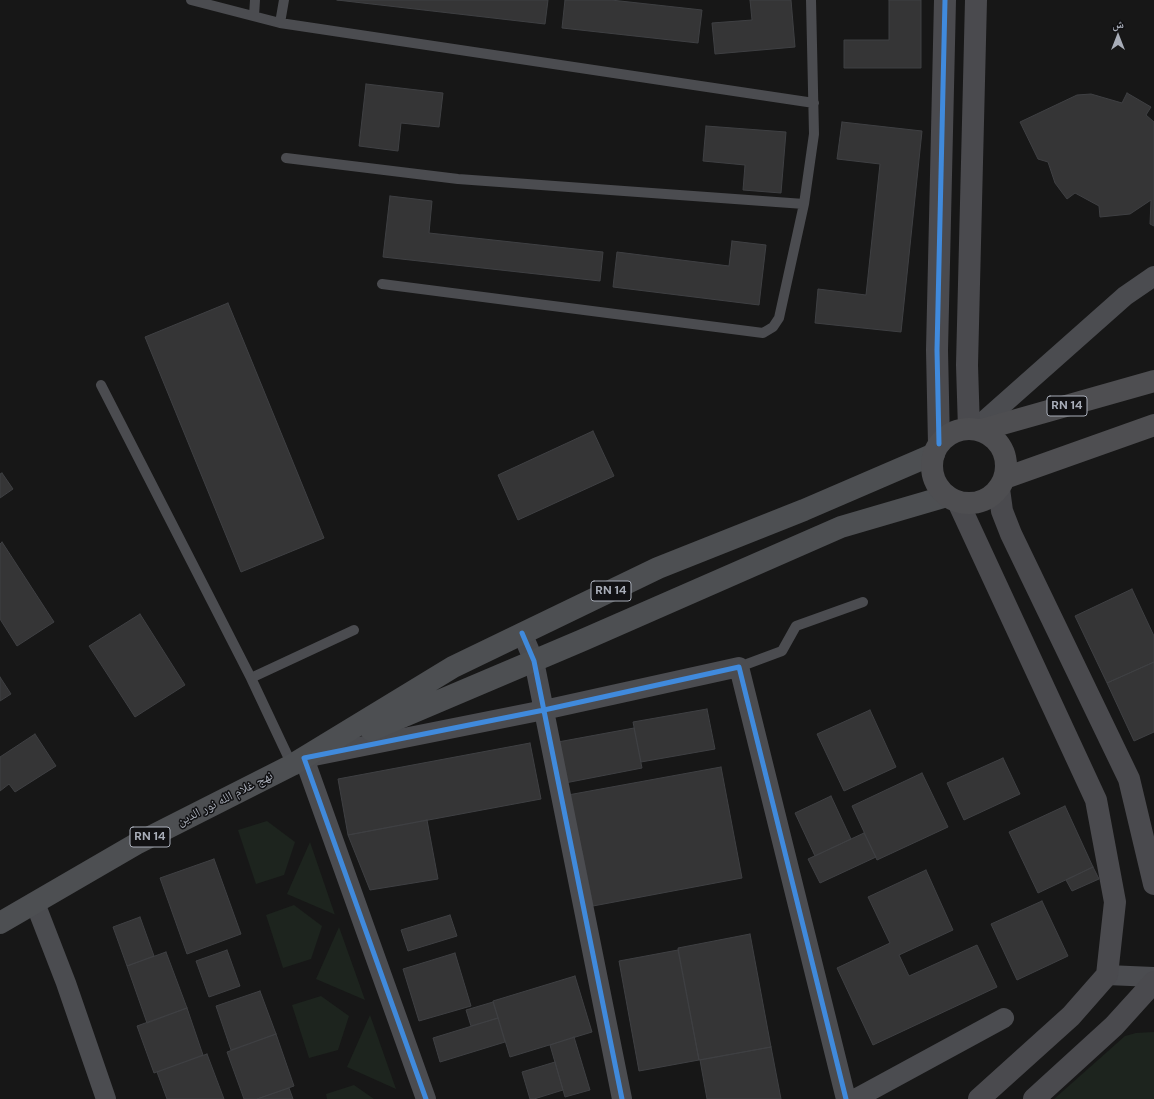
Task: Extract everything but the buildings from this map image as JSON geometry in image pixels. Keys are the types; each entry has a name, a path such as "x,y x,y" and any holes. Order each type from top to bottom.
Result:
{"highway":[{"name":"RN 14","path":"975,430 1154,381"},
{"path":"1002,483 1154,425"},
{"path":"975,430 991,436 1000,444 1005,455 1007,467 1002,483 991,496 980,502 969,503 953,499 939,488 934,478 932,466 937,449 947,436 958,431 975,430"}],"main road":[{"path":"937,449 937,350 945,0"},
{"path":"975,430 967,357 976,0"},
{"name":"RN 14","path":"298,762 453,667 522,633 658,568 804,510 937,449"},
{"path":"1002,483 1002,511 1011,534 1129,779 1154,884"},
{"path":"953,499 1096,800 1115,902 1107,975 1071,1016 979,1099"},
{"name":"RN 14","path":"298,762 841,527 953,499"},
{"name":"نهج غلام الله نور الدين","path":"0,923 136,844 298,762"},
{"path":"1034,1099 1114,1026 1154,982"}],"street":[{"path":"975,430 1125,296 1154,276"},
{"path":"522,633 534,661 622,1099"},
{"path":"426,1099 298,762 739,667 846,1099"},
{"path":"34,903 66,983 106,1099"},
{"path":"1107,975 1154,977"},
{"path":"855,1099 1004,1018"}],"lane":[{"path":"191,0 280,23 814,103"},
{"path":"254,16 255,0"},
{"path":"280,23 284,0"},
{"path":"382,284 763,333 773,327 779,318 804,204 814,134 811,0"},
{"path":"286,158 458,179 804,204"},
{"path":"101,385 251,678 298,762"},
{"path":"739,667 782,651 796,626 863,602"},
{"path":"251,678 354,630"}],"shaded area":[{"path":"267,821 295,842 284,875 256,884 238,830"},
{"path":"310,842 335,914 287,894"},
{"path":"294,905 322,926 311,959 283,968 266,915"},
{"path":"339,927 365,1000 316,979"},
{"path":"321,996 349,1016 338,1050 309,1058 292,1005"},
{"path":"370,1015 396,1089 347,1067"},
{"path":"1154,1032 1154,1099 1054,1099 1125,1036 1136,1033"},
{"path":"354,1085 374,1099 327,1099 326,1094"}],"cycle path":[{"path":"939,444 937,350 945,0"},
{"path":"522,633 534,661 622,1099"},
{"path":"426,1099 304,758 544,710 739,667 846,1099"}]}
